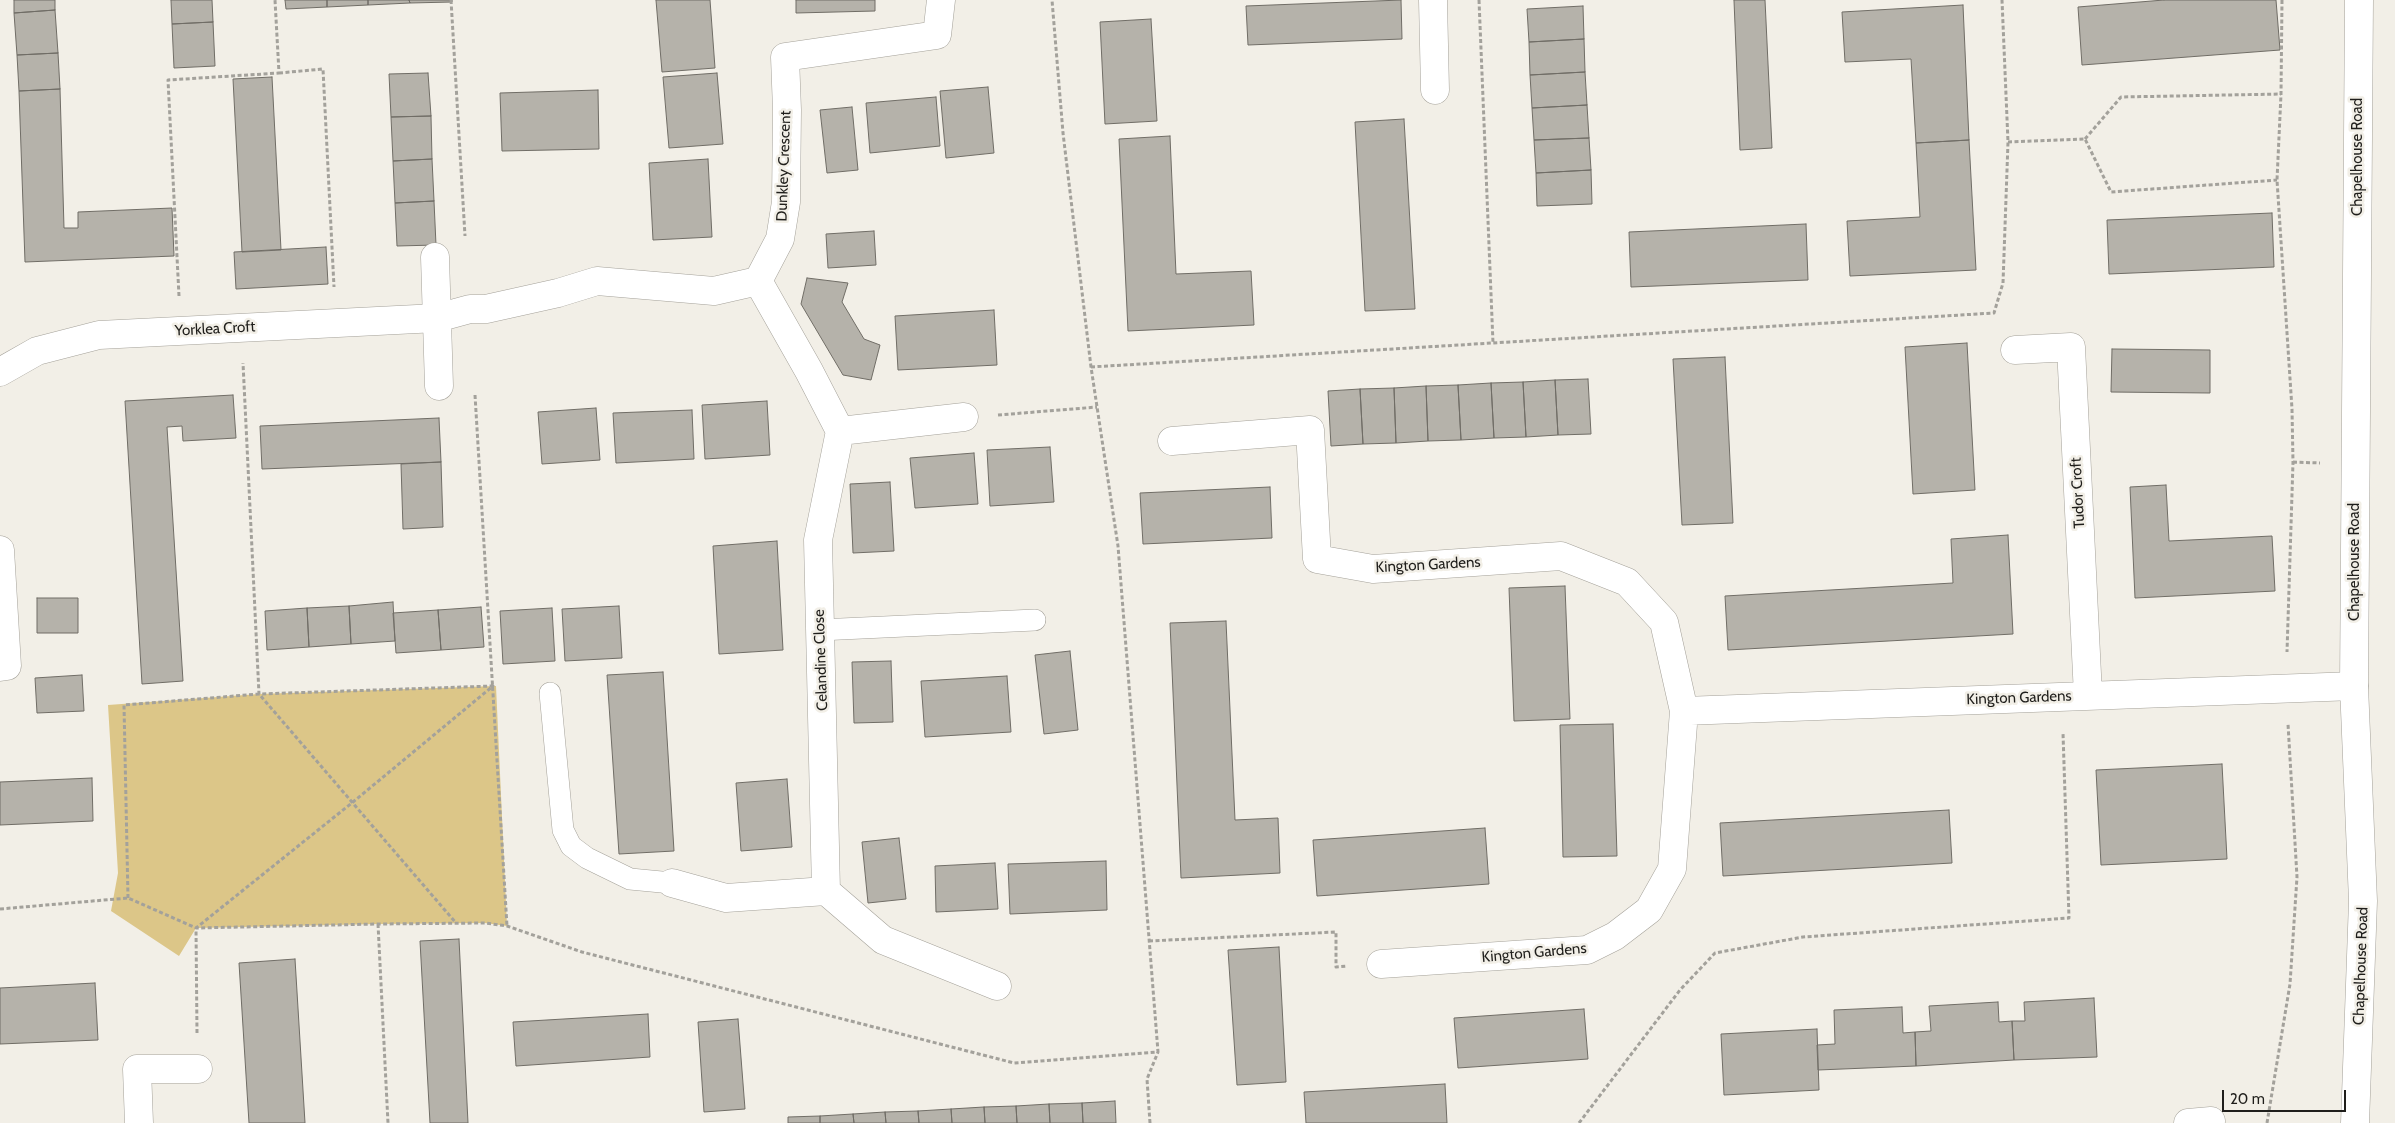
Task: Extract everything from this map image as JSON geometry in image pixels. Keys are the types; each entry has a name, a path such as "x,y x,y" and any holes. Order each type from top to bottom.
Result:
{"street":[{"name":"Dunkley Crescent","path":"758,282 780,239 786,202 787,110 784,57 937,35 941,0"},
{"path":"1433,0 1435,90"},
{"name":"Chapelhouse Road","path":"2355,1123 2363,901 2354,686 2360,0"},
{"path":"435,258 439,386"},
{"path":"437,318 470,309 486,309 558,293 597,281 714,291 758,282 809,371 840,431 964,417"},
{"name":"Yorklea Croft","path":"0,372 37,351 99,335 437,318"},
{"name":"Tudor Croft","path":"2015,350 2071,347 2075,696"},
{"name":"Kington Gardens","path":"1172,441 1310,430 1317,559 1373,569 1561,556 1627,582 1664,622 1684,710 1672,869 1649,910 1615,936 1587,950 1381,964"},
{"name":"Celandine Close","path":"826,891 818,540 840,431"},
{"path":"0,550 7,666 0,667"},
{"name":"Kington Gardens","path":"1684,710 2354,686"},
{"path":"672,883 726,898 826,891 883,940 997,986"},
{"path":"139,1123 137,1069 198,1069"}],"lane":[{"path":"819,630 1035,620"},
{"path":"550,693 563,830 571,846 587,858 630,879 672,883"}],"path":[{"path":"276,0 279,73"},
{"path":"451,0 466,239"},
{"path":"1479,0 1493,343"},
{"path":"1091,367 1994,313 2002,283 2008,142 2002,0"},
{"path":"2267,1123 2290,984 2297,877 2285,688 2293,462 2292,409 2277,180 2281,94 2282,0"},
{"path":"181,331 168,80 323,70 336,323"},
{"path":"2008,142 2085,138 2121,97 2281,94"},
{"path":"2085,138 2111,192 2277,180"},
{"path":"241,328 259,694 456,923"},
{"path":"474,390 507,926"},
{"path":"964,417 1097,407"},
{"path":"128,898 124,705 259,694 493,686"},
{"path":"198,1069 196,928 493,686"},
{"path":"1579,1123 1680,990 1714,953 1803,937 2069,918 2075,696"},
{"path":"378,924 388,1123"},
{"path":"1149,941 1336,932 1336,967 1381,964"},
{"path":"1150,1123 1147,1079 1158,1052"}],"shaded area":[{"path":"496,686 507,926 485,923 196,928 179,956 111,911 118,873 108,705 259,694"}],"building":[{"path":"14,0 55,0 55,10 14,13"},
{"path":"171,0 212,0 213,22 172,24"},
{"path":"285,0 327,0 327,7 286,9"},
{"path":"327,0 368,0 368,5 327,7"},
{"path":"368,0 409,0 410,3 368,5"},
{"path":"409,0 452,0 452,2 410,3"},
{"path":"656,0 710,0 715,68 662,72"},
{"path":"796,0 875,0 875,11 796,13"},
{"path":"1401,0 1402,39 1248,45 1246,6"},
{"path":"1734,0 1765,0 1772,148 1740,150"},
{"path":"2164,0 2276,0 2280,50 2082,65 2078,7"},
{"path":"1963,5 1969,140 1916,143 1911,59 1845,62 1842,12"},
{"path":"1583,6 1584,39 1529,42 1527,9"},
{"path":"55,10 58,53 17,55 14,13"},
{"path":"1151,19 1157,121 1105,124 1100,22"},
{"path":"213,22 215,66 174,68 172,24"},
{"path":"1584,39 1585,72 1530,75 1529,42"},
{"path":"58,53 60,89 19,91 17,55"},
{"path":"1585,72 1587,105 1532,108 1530,75"},
{"path":"428,73 431,116 391,117 389,74"},
{"path":"717,73 723,144 669,148 663,77"},
{"path":"272,77 281,250 242,252 233,79"},
{"path":"988,87 994,153 946,158 940,91"},
{"path":"60,89 64,228 78,228 78,212 172,208 174,256 25,262 19,91"},
{"path":"598,90 599,149 502,151 500,93"},
{"path":"936,97 940,146 870,153 866,103"},
{"path":"1587,105 1589,138 1534,140 1532,108"},
{"path":"852,107 858,170 827,173 820,110"},
{"path":"431,116 432,159 393,161 391,117"},
{"path":"1404,119 1415,309 1365,311 1355,122"},
{"path":"1170,136 1176,274 1251,271 1254,325 1128,331 1119,139"},
{"path":"1589,138 1591,170 1536,173 1534,140"},
{"path":"1969,140 1976,270 1850,276 1847,221 1920,217 1916,143"},
{"path":"432,159 434,201 395,203 393,161"},
{"path":"708,159 712,237 653,240 649,163"},
{"path":"1591,170 1592,204 1537,206 1536,173"},
{"path":"434,201 436,245 397,246 395,203"},
{"path":"2272,213 2274,267 2109,274 2107,220"},
{"path":"1806,224 1808,280 1631,287 1629,232"},
{"path":"874,231 876,265 828,268 826,234"},
{"path":"326,247 328,284 236,289 234,252"},
{"path":"807,278 848,283 842,302 864,339 880,345 871,380 843,375 801,304"},
{"path":"994,310 997,365 898,370 895,316"},
{"path":"1967,343 1975,490 1913,494 1905,347"},
{"path":"2112,349 2210,350 2210,393 2111,392"},
{"path":"1725,357 1733,523 1682,525 1673,359"},
{"path":"1588,379 1591,434 1558,435 1555,380"},
{"path":"1555,380 1558,435 1526,437 1523,382"},
{"path":"1523,382 1526,437 1494,438 1491,383"},
{"path":"1491,383 1494,438 1461,440 1458,385"},
{"path":"1458,385 1461,440 1428,441 1426,386"},
{"path":"1426,386 1428,441 1396,443 1394,388"},
{"path":"1394,388 1396,443 1363,444 1360,389"},
{"path":"1360,389 1363,444 1331,446 1328,391"},
{"path":"233,395 236,438 183,441 182,426 167,427 183,681 142,684 125,401"},
{"path":"767,401 770,455 705,459 702,405"},
{"path":"596,408 600,460 542,464 538,412"},
{"path":"692,410 694,459 616,463 613,413"},
{"path":"439,418 441,462 262,469 260,426"},
{"path":"1050,447 1054,502 990,506 987,450"},
{"path":"974,453 978,504 915,508 910,458"},
{"path":"441,462 443,527 403,529 401,464"},
{"path":"890,482 894,551 853,553 850,484"},
{"path":"2166,485 2169,541 2272,536 2275,591 2135,598 2130,487"},
{"path":"1270,487 1272,538 1143,544 1140,493"},
{"path":"2008,535 2013,634 1728,650 1725,596 1953,583 1951,539"},
{"path":"777,541 783,650 719,654 713,546"},
{"path":"1565,586 1570,719 1514,721 1509,588"},
{"path":"37,598 78,598 78,633 37,633"},
{"path":"393,602 395,641 351,644 349,606"},
{"path":"349,606 351,644 309,647 307,608"},
{"path":"619,606 622,658 565,661 562,609"},
{"path":"481,607 484,647 441,650 438,610"},
{"path":"307,608 309,647 267,650 265,611"},
{"path":"552,608 555,661 503,664 500,611"},
{"path":"438,610 441,650 396,653 393,613"},
{"path":"1226,621 1235,820 1278,818 1280,873 1181,878 1170,623"},
{"path":"1070,651 1078,730 1044,734 1035,655"},
{"path":"891,661 893,722 854,723 852,662"},
{"path":"663,672 674,851 619,854 607,675"},
{"path":"82,675 84,711 37,713 35,678"},
{"path":"1007,676 1011,732 925,737 921,681"},
{"path":"1613,724 1617,856 1563,857 1560,725"},
{"path":"2222,764 2227,859 2101,865 2096,770"},
{"path":"92,778 93,821 0,825 0,782"},
{"path":"787,779 792,847 741,851 736,783"},
{"path":"1949,810 1952,863 1723,876 1720,823"},
{"path":"1485,828 1489,884 1317,896 1313,840"},
{"path":"899,838 906,899 868,903 862,842"},
{"path":"1106,861 1107,910 1010,914 1008,864"},
{"path":"995,863 998,909 936,912 935,866"},
{"path":"459,939 468,1123 430,1123 420,941"},
{"path":"1279,947 1286,1082 1237,1085 1228,950"},
{"path":"295,959 305,1123 249,1123 239,963"},
{"path":"95,983 98,1040 0,1044 0,988"},
{"path":"2094,998 2097,1057 2014,1060 2012,1021 2025,1021 2024,1002"},
{"path":"1998,1002 1999,1022 2012,1021 2014,1060 1916,1066 1915,1032 1931,1031 1929,1006"},
{"path":"1902,1007 1903,1033 1915,1032 1916,1066 1818,1070 1817,1045 1835,1044 1834,1010"},
{"path":"1584,1009 1588,1059 1458,1068 1454,1018"},
{"path":"648,1014 650,1057 516,1066 513,1022"},
{"path":"738,1019 745,1109 704,1112 698,1022"},
{"path":"1817,1029 1819,1090 1724,1095 1721,1034"},
{"path":"1445,1084 1447,1123 1306,1123 1304,1092"},
{"path":"1115,1101 1116,1123 1083,1123 1082,1103"},
{"path":"1082,1103 1083,1123 1050,1123 1049,1104"},
{"path":"1049,1104 1050,1123 1017,1123 1016,1106"},
{"path":"1016,1106 1017,1123 985,1123 984,1107"},
{"path":"984,1107 985,1123 952,1123 951,1109"},
{"path":"951,1109 952,1123 919,1123 918,1111"},
{"path":"918,1111 919,1123 886,1123 885,1112"},
{"path":"885,1112 886,1123 854,1123 853,1114"},
{"path":"853,1114 854,1123 820,1123 820,1116"},
{"path":"820,1116 820,1123 788,1123 788,1117"}]}
